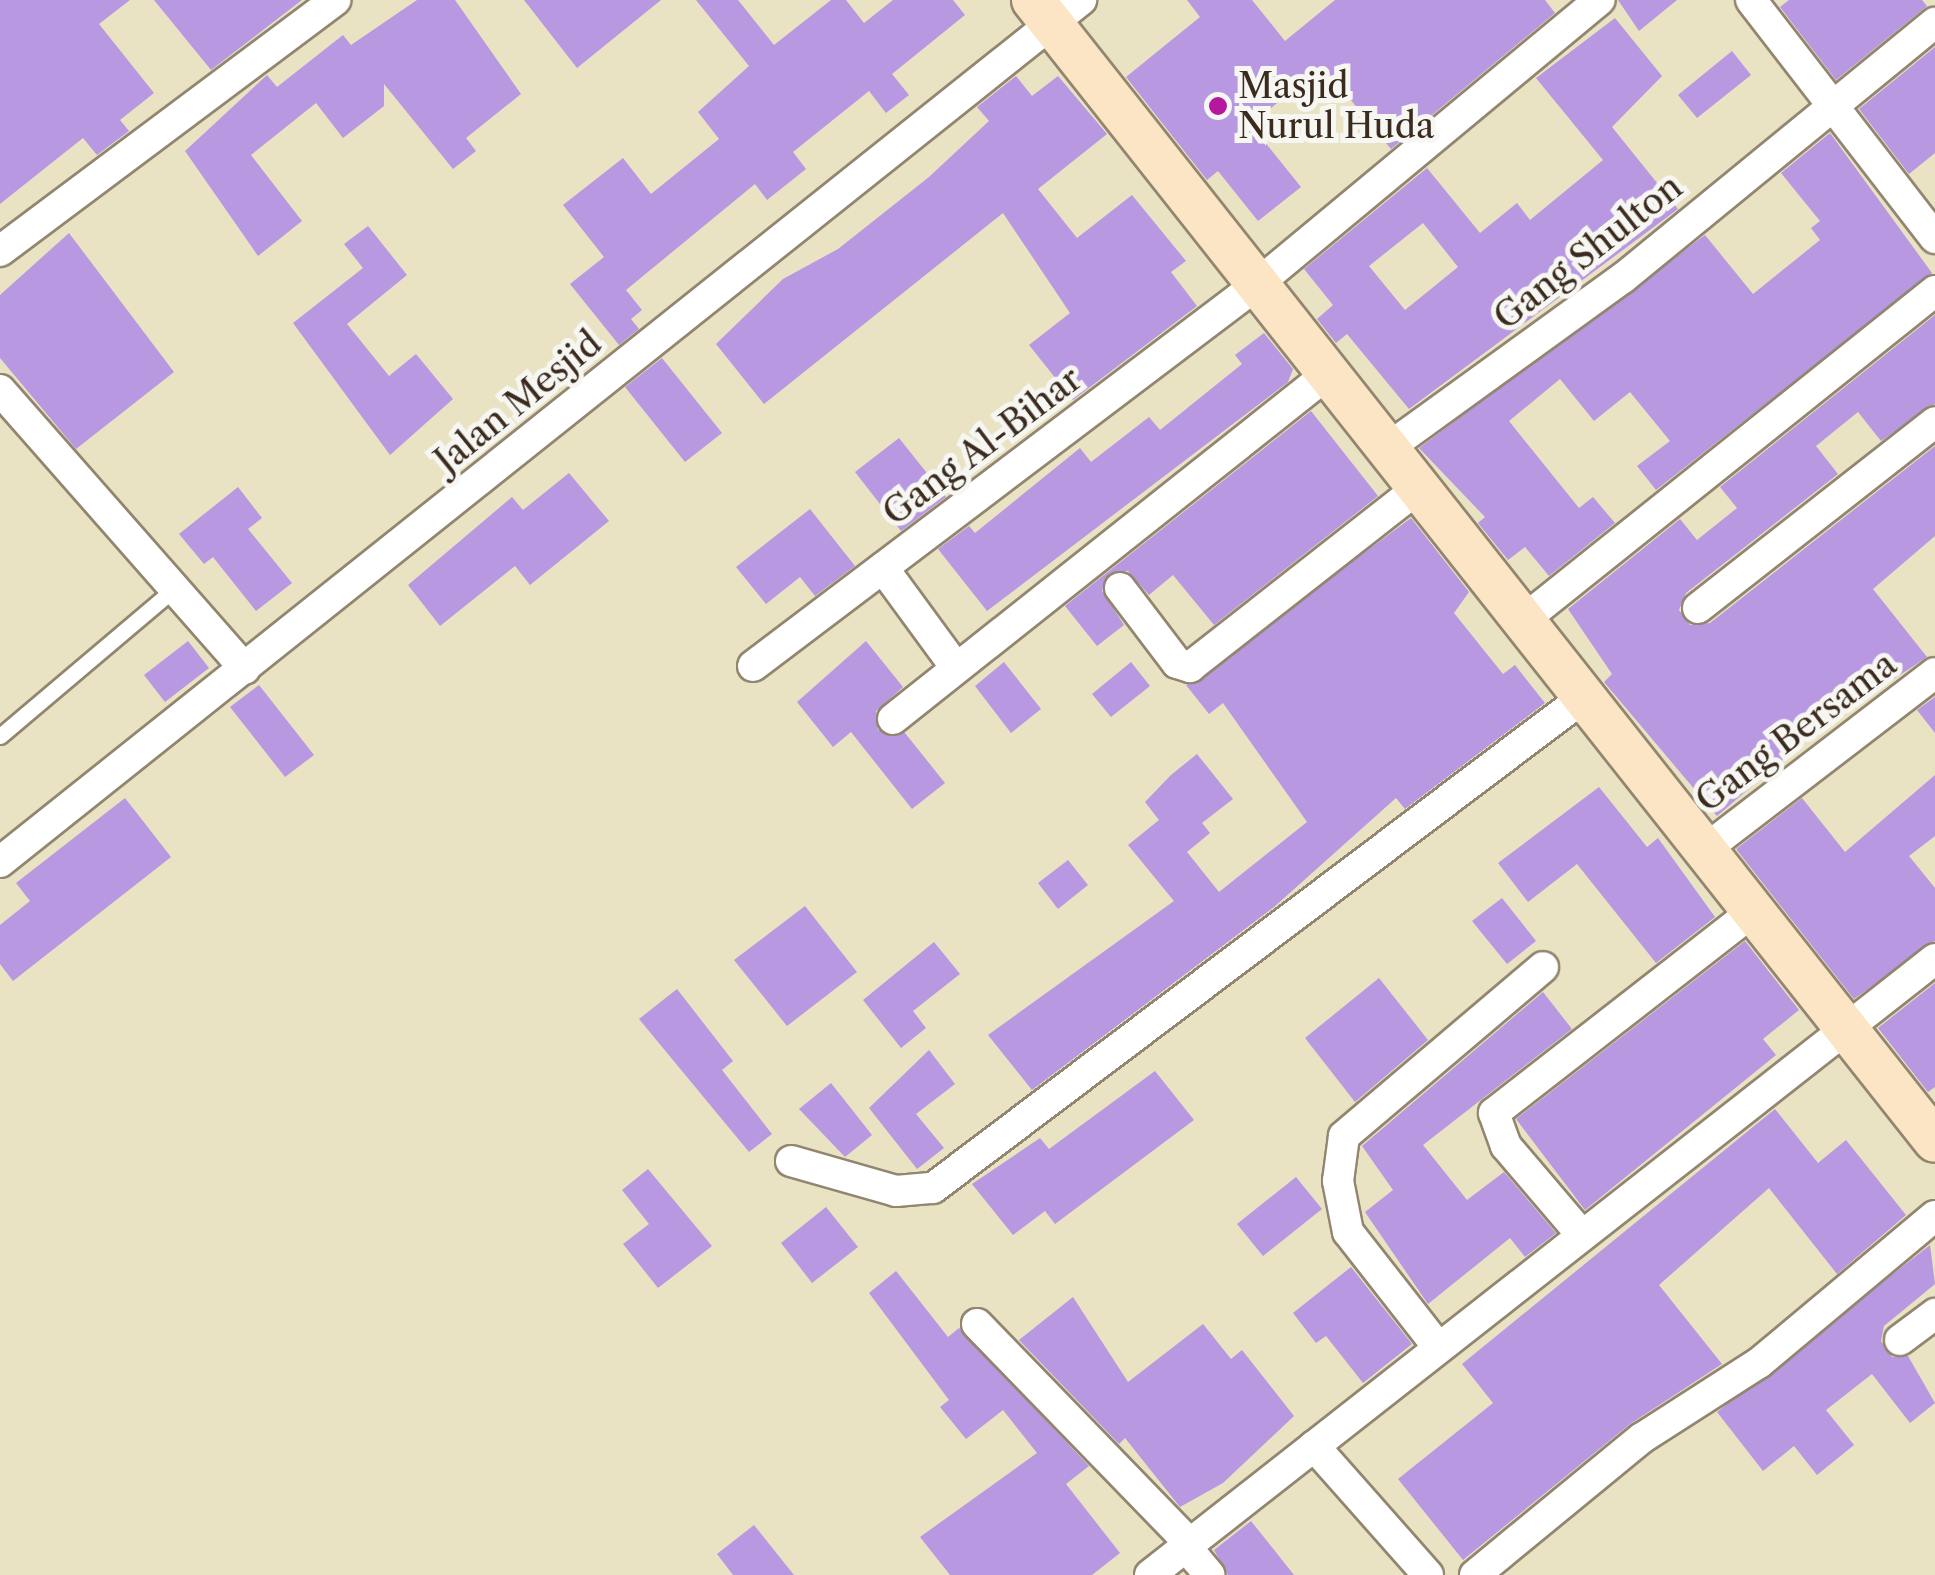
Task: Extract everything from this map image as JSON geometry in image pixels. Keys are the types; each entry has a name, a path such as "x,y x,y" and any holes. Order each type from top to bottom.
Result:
{"street":[{"path":"0,251 335,0"},
{"name":"Gang Al-Bihar","path":"753,666 1255,286 1600,0"},
{"path":"1752,0 1935,238"},
{"path":"1055,8 1255,286 1935,1141"},
{"name":"Jalan Mesjid","path":"0,862 244,669 1055,8"},
{"name":"Gang Shulton","path":"1385,450 1622,278 1830,103 1935,23"},
{"path":"1521,622 1935,291"},
{"path":"894,719 954,665 1326,376"},
{"path":"0,390 244,669"},
{"path":"1698,608 1935,422"},
{"path":"1120,588 1177,663 1190,667 1416,490"},
{"path":"883,568 954,665"},
{"name":"Gang Bersama","path":"1704,850 1935,673"},
{"path":"791,1161 896,1191 933,1188 1584,697"},
{"path":"1581,1234 1506,1146 1494,1113 1752,912"},
{"path":"1150,1575 1935,959"},
{"path":"1438,1347 1348,1232 1338,1181 1344,1136 1543,968"},
{"path":"1475,1575 1642,1438 1759,1363 1935,1216"},
{"path":"1900,1340 1935,1314"},
{"path":"977,1324 1189,1547 1210,1575"},
{"path":"1314,1446 1428,1575"}],"lane":[{"path":"0,736 174,588"}],"building":[{"path":"0,0 130,0 99,24 154,93 120,120 129,131 97,155 83,138 0,204"},
{"path":"154,0 302,0 211,70"},
{"path":"417,0 455,0 521,94 466,138 476,151 453,169 384,84 384,106 343,138 316,103 251,155 302,221 258,256 185,151 267,75 277,87 343,35 351,45"},
{"path":"524,0 661,0 577,68"},
{"path":"696,0 738,0 774,45 831,0 846,0 864,23 893,0 953,0 965,15 892,74 909,95 886,113 869,91 793,152 806,169 767,200 755,184 626,290 642,310 631,319 639,329 619,345 570,284 604,257 563,205 623,158 651,194 719,139 698,112 749,66"},
{"path":"1187,0 1252,0 1285,41 1335,0 1545,0 1555,13 1391,149 1323,66 1266,112 1276,124 1260,136 1301,187 1258,221 1218,171 1207,180 1126,77 1200,17"},
{"path":"1618,0 1677,0 1639,31"},
{"path":"1789,0 1922,0 1927,6 1836,80 1780,7"},
{"path":"1615,18 1662,76 1612,127 1678,209 1409,409 1347,334 1336,343 1317,319 1333,305 1304,269 1427,168 1480,233 1517,203 1530,220 1603,160 1536,78","holes":["1423,223 1458,267 1405,310 1369,266"]},
{"path":"1935,47 1935,153 1909,174 1859,109"},
{"path":"1732,51 1751,75 1697,118 1678,95"},
{"path":"1016,76 1032,96 1058,76 1107,134 1038,189 1077,238 1132,195 1186,261 1171,272 1197,306 1073,400 1029,345 1070,313 1003,213 764,404 716,344 783,279 838,249 929,177 989,121 977,107"},
{"path":"1830,133 1932,273 1656,490 1637,466 1670,441 1630,392 1594,421 1560,379 1509,421 1579,508 1593,497 1615,523 1549,576 1525,547 1508,560 1478,523 1485,517 1419,448 1705,235 1753,294 1820,240 1811,228 1820,221 1781,173"},
{"path":"368,226 407,275 347,324 389,376 416,354 453,399 390,455 293,323 363,268 344,244"},
{"path":"69,233 174,372 76,449 0,358 0,295"},
{"path":"1935,315 1935,404 1881,441 1858,412 1816,446 1838,474 1686,593 1679,610 1690,625 1710,623 1935,446 1935,536 1873,589 1927,657 1882,687 1877,680 1717,816 1604,682 1612,674 1568,609 1680,519 1697,540 1737,508 1720,487"},
{"path":"1264,333 1293,369 1288,382 987,611 938,549 969,526 975,533 1080,448 1091,462 1149,417 1160,430 1242,364 1235,355"},
{"path":"662,358 722,433 685,462 625,387"},
{"path":"1311,411 1378,496 1214,625 1173,575 1149,595 1128,571 1110,573 1102,591 1124,625 1097,646 1065,606"},
{"path":"899,438 946,497 901,531 855,472"},
{"path":"569,473 609,521 530,585 515,566 440,626 408,585 512,497 523,510"},
{"path":"238,487 262,518 248,529 292,583 256,611 213,557 204,564 179,534"},
{"path":"810,509 855,566 815,596 800,577 766,604 736,567"},
{"path":"1411,518 1469,592 1454,613 1503,674 1515,665 1545,703 1405,809 1396,798 1274,907 1032,1090 988,1035 1174,901 1128,845 1159,820 1145,802 1171,775 1197,754 1233,799 1202,823 1210,833 1187,852 1219,892 1307,822 1223,703 1209,714 1186,685"},
{"path":"188,641 209,668 165,702 144,675"},
{"path":"866,641 903,687 876,711 878,730 905,733 945,783 912,809 851,732 833,747 797,702"},
{"path":"1004,662 1041,709 1011,733 975,686"},
{"path":"1131,662 1150,686 1111,717 1092,694"},
{"path":"259,685 314,755 285,777 230,707"},
{"path":"1935,697 1935,733 1917,710"},
{"path":"1935,775 1935,836 1909,856 1935,888 1935,941 1854,999 1736,849 1802,798 1845,852"},
{"path":"1599,787 1647,847 1658,838 1715,917 1656,963 1577,864 1528,902 1498,863"},
{"path":"125,798 171,857 13,981 0,964 0,925 30,901 16,883"},
{"path":"1068,860 1088,885 1058,909 1038,883"},
{"path":"1502,898 1536,941 1507,964 1472,921"},
{"path":"805,906 857,972 787,1026 734,960"},
{"path":"1745,941 1799,1010 1763,1039 1776,1055 1585,1210 1516,1119"},
{"path":"934,942 960,974 913,1011 926,1028 901,1048 863,1000"},
{"path":"1379,978 1428,1040 1355,1102 1305,1038"},
{"path":"1935,983 1935,1087 1928,1092 1878,1028"},
{"path":"677,989 733,1061 722,1070 772,1134 749,1152 639,1019"},
{"path":"1543,992 1572,1029 1423,1145 1467,1200 1504,1172 1556,1233 1525,1257 1510,1238 1428,1304 1365,1212 1393,1190 1362,1146"},
{"path":"929,1050 955,1084 916,1114 944,1148 917,1169 869,1108"},
{"path":"1155,1071 1194,1120 1055,1224 1045,1211 1013,1235 972,1184 1040,1138 1049,1149"},
{"path":"831,1083 872,1135 845,1157 799,1109"},
{"path":"1775,1109 1818,1163 1846,1140 1906,1215 1837,1274 1769,1188 1659,1285 1722,1364 1630,1424 1463,1560 1398,1479 1493,1403 1462,1364"},
{"path":"648,1169 712,1246 658,1288 623,1244 649,1224 622,1190"},
{"path":"1296,1177 1322,1209 1263,1256 1237,1224"},
{"path":"826,1207 858,1247 812,1283 781,1243"},
{"path":"1930,1245 1935,1284 1884,1326 1881,1341 1892,1357 1908,1356 1935,1403 1910,1423 1872,1374 1826,1410 1854,1445 1817,1475 1794,1446 1763,1471 1717,1412"},
{"path":"1351,1267 1412,1344 1363,1383 1326,1336 1316,1343 1293,1313"},
{"path":"896,1271 948,1337 959,1328 1089,1466 1066,1484 1120,1553 1092,1575 950,1575 920,1537 1037,1453 1003,1410 966,1439 940,1407 949,1400 869,1293"},
{"path":"1073,1297 1128,1382 1203,1324 1231,1359 1242,1350 1294,1416 1223,1483 1180,1507 1125,1438 1119,1444 1019,1340"},
{"path":"1251,1521 1294,1575 1228,1575 1214,1550"},
{"path":"754,1525 794,1575 733,1575 717,1554"}],"place":[{"name":"Masjid Nurul Huda","path":"1218,106"}]}
